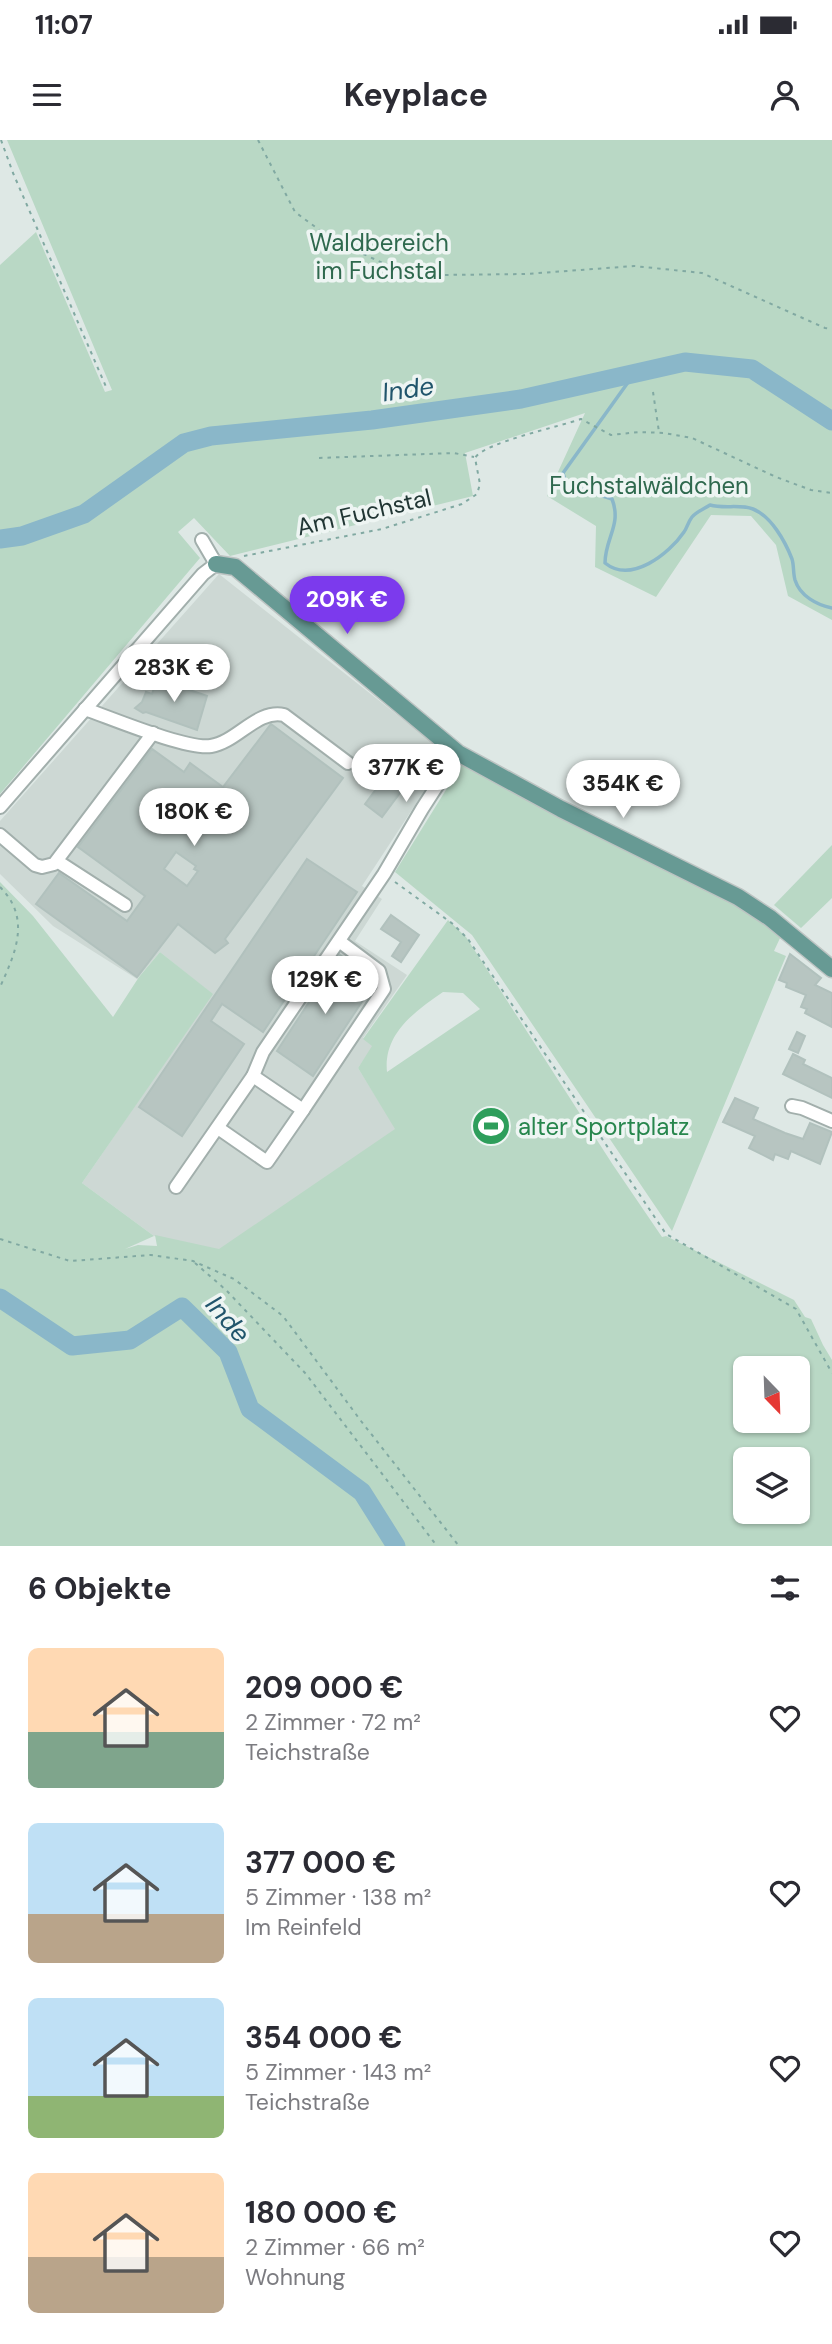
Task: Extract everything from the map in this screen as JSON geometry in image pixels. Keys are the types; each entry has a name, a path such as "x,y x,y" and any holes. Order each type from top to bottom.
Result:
{"main road":[{"path":"216,564 235,567 458,752 561,809 738,897 770,918 832,969"}],"street":[{"path":"0,807 203,574 216,564 202,541"},
{"path":"85,709 186,744 207,747 232,738 256,721 275,713 284,715 348,762"},
{"path":"0,835 35,865 49,866 57,861 153,733"},
{"path":"176,1187 253,1076 262,1052 384,874 458,752"},
{"path":"57,861 125,905"},
{"path":"218,1128 267,1162 384,989 379,971 339,941"},
{"path":"253,1076 303,1110"},
{"path":"792,1106 832,1121"}],"path":[{"path":"1,140 107,389"},
{"path":"258,140 295,212 332,240 384,264 443,275 526,274 634,266 702,273 832,329"},
{"path":"653,392 660,433"},
{"path":"319,458 454,453 475,458 479,451 508,440 582,419 611,435 660,433 692,439 776,477 832,494"},
{"name":"Am Fuchstal","path":"240,558 312,541 382,529 462,504 477,494 480,484 475,458"},
{"path":"384,874 453,924 468,939 666,1234 796,1309 832,1373"},
{"path":"0,887 8,895 17,912 19,930 13,958 0,987"},
{"path":"0,1239 70,1261 151,1255 193,1261 234,1279 283,1316 459,1546"},
{"path":"193,1261 226,1290 306,1374 437,1546"}],"shaded area":[{"path":"219,574 448,755 362,886 382,899 355,941 407,975 363,1038 373,1046 358,1068 396,1129 223,1252 154,1236 82,1183 212,994 160,952 137,979 53,926 0,874 0,821"}],"green space":[{"path":"7,140 832,140 832,620 788,596 776,545 751,516 711,515 656,597 595,567 596,526 547,496 585,413 465,453 473,496 230,556 194,518 178,532 200,558 0,794 0,265 36,232 105,392 112,390"},
{"path":"462,764 745,910 781,936 774,951 786,956 672,1231 472,935 395,872"},
{"path":"832,845 832,898 801,928 774,905"},
{"path":"0,882 33,916 113,1017 139,977 160,952 213,994 82,1183 154,1236 125,1249 138,1245 157,1246 155,1235 219,1249 395,1129 358,1068 372,1046 363,1039 448,920 466,937 662,1237 666,1236 794,1300 805,1317 811,1319 832,1360 832,1546 0,1546","holes":["443,992 463,993 480,1009 387,1072 390,1046 403,1025"]}],"building":[{"path":"157,679 207,696 197,730 135,708 142,702 146,692 152,694"},
{"path":"271,724 343,778 225,939 228,943 215,953 178,924 137,977 36,904 59,873 127,921 145,896 78,847 152,749 184,772 190,763 223,787","holes":["176,852 196,866 194,869 198,871 187,886 164,869"]},
{"path":"400,757 417,770 382,817 365,804"},
{"path":"307,859 357,892 263,1032 222,1004 211,1021 244,1044 182,1136 139,1107"},
{"path":"391,915 419,935 401,962 392,956 401,942 381,929"},
{"path":"790,954 821,978 815,985 832,993 832,1027 805,1013 807,1009 801,1007 806,995 786,987 787,983 779,980"},
{"path":"340,955 368,974 360,985 369,991 313,1076 277,1051"},
{"path":"797,1032 805,1036 798,1053 789,1049"},
{"path":"793,1054 805,1060 803,1064 832,1078 832,1098 783,1074"},
{"path":"735,1098 758,1108 753,1119 785,1133 803,1139 810,1123 832,1132 820,1164 791,1151 788,1159 775,1154 773,1160 749,1148 755,1136 723,1122"}],"waterway":[{"name":"Inde","path":"0,539 22,536 84,514 184,443 211,436 372,420 521,399 685,362 752,369 832,421"},
{"path":"634,374 563,473 566,484 612,499 615,516 605,563 615,569 626,570 649,564 677,541 692,517 710,505 748,508 766,517 781,537 792,559 795,580 801,591 815,602 832,608"},
{"name":"Inde","path":"0,1298 72,1346 130,1340 182,1307 228,1352 250,1409 362,1492 396,1546"}],"place":[{"name":"alter Sportplatz","path":"491,1126"}],"park label":[{"name":"Waldbereich im Fuchstal","path":"379,256"},
{"name":"Fuchstalwäldchen","path":"649,485"}]}
